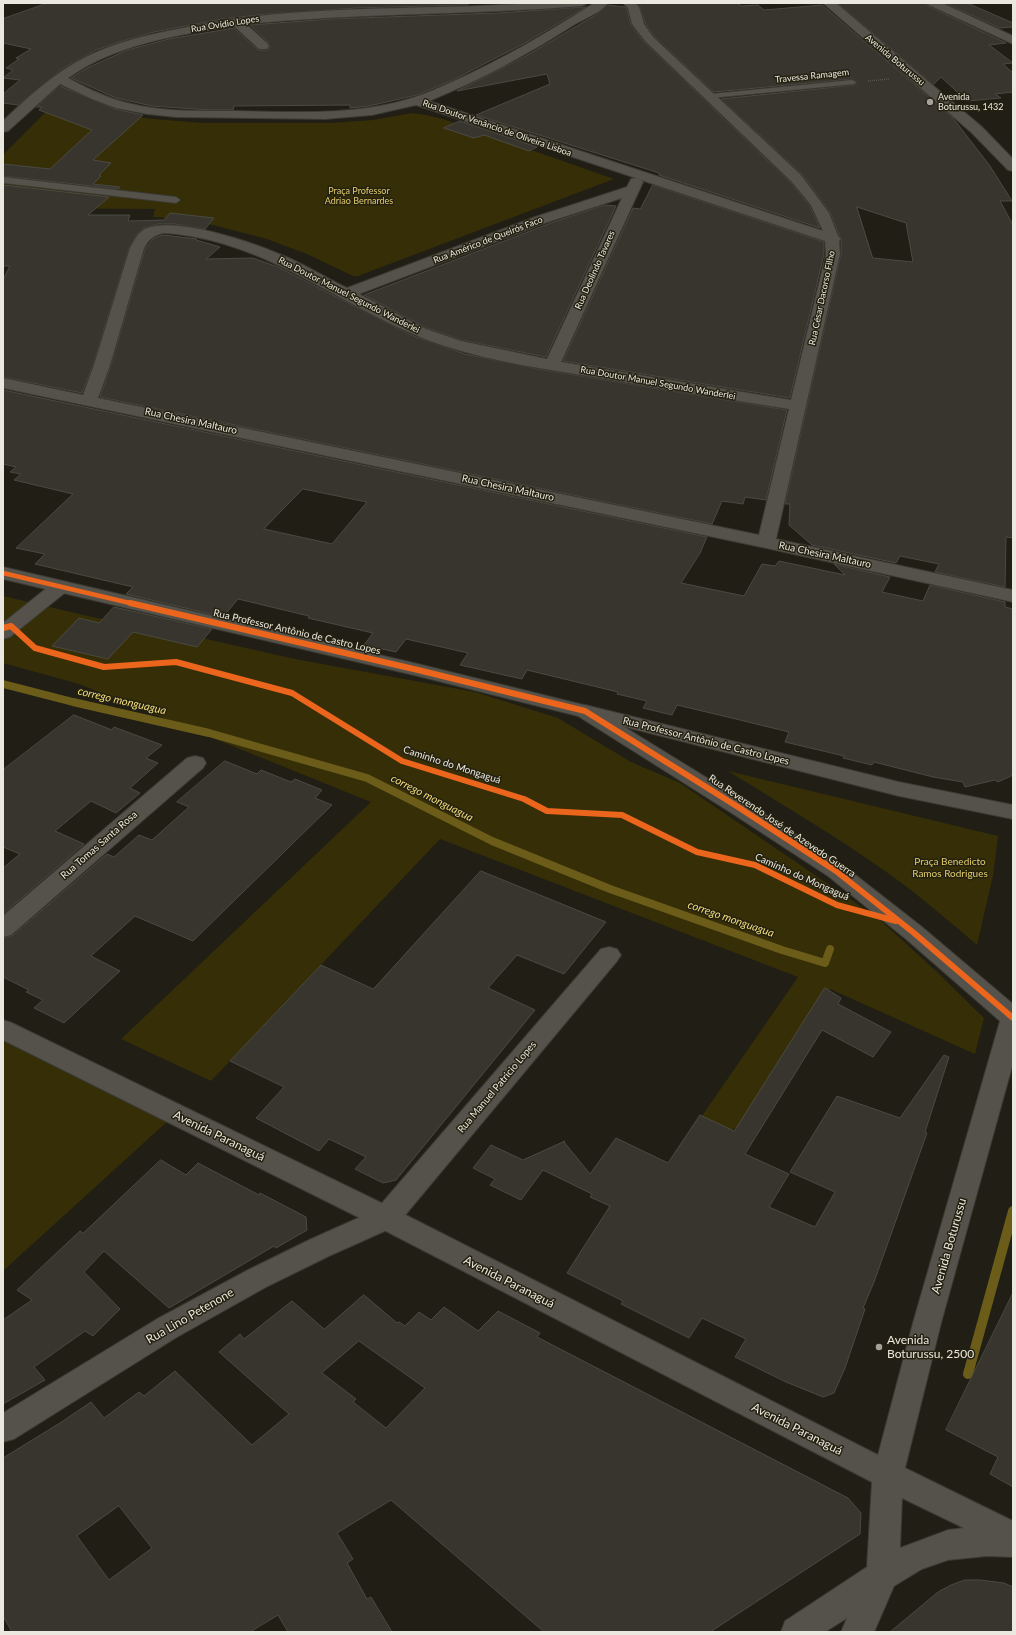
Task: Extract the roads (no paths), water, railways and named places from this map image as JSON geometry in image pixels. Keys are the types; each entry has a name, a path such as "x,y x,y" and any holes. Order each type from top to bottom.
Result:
{"street":[{"path":"290,16 310,3"},
{"name":"Rua Ovídio Lopes","path":"474,8 513,3"},
{"path":"417,101 486,72 515,57 586,6 602,3"},
{"name":"Avenida Boturussu","path":"829,3 977,130 1013,167"},
{"path":"934,3 1013,40"},
{"name":"Rua César Dacorso Filho","path":"632,4 638,24 649,39 796,178 814,200 825,218 834,239 833,254 766,542"},
{"name":"Rua Ovídio Lopes","path":"3,128 59,78 79,65 140,41 178,32 236,22 290,16 474,8 586,6"},
{"path":"236,22 263,46"},
{"name":"Rua Doutor Venâncio de Oliveira Lisboa","path":"59,78 100,99 121,105 170,113 327,115 383,110 417,101 834,239"},
{"name":"Rua Deolindo Tavares","path":"552,365 631,190 640,176"},
{"name":"Rua Américo de Queirós Faco","path":"346,294 525,225 631,190"},
{"name":"Rua Doutor Manuel Segundo Wanderlei","path":"89,400 102,365 137,248 143,236 150,232 163,229 181,230 210,236 247,247 279,259 420,332 455,344 495,354 552,365 798,406"},
{"name":"Rua Chesira Maltauro","path":"3,383 766,542 1013,596"},
{"name":"Rua Professor Antônio de Castro Lopes","path":"3,573 418,670 899,789 1013,812"},
{"path":"3,632 60,587"},
{"name":"Rua Reverendo José de Azevedo Guerra","path":"585,711 738,806 836,871 914,933 1013,1018"},
{"name":"Rua Tomas Santa Rosa","path":"3,928 195,763"},
{"name":"Rua Manuel Patricio Lopes","path":"386,1218 609,955"},
{"name":"Avenida Boturussu","path":"883,1575 888,1475 928,1323 1013,1018"},
{"name":"Avenida Paranaguá","path":"3,1029 386,1218 888,1475 1013,1537"},
{"name":"Rua Lino Petenone","path":"3,1429 167,1328 232,1292 319,1248 386,1218"},
{"path":"797,1632 883,1575 912,1558 948,1546 987,1541 1013,1542"},
{"path":"856,1632 883,1575"}],"lane":[{"name":"Travessa Ramagem","path":"711,96 852,82"},
{"path":"3,180 176,200"}],"waterway":[{"name":"corrego monguagua","path":"3,684 73,702 209,733 367,778 492,841 610,889 782,950 825,963 830,949"},
{"path":"968,1374 1013,1211"}],"place":[{"name":"Avenida Boturussu, 1432","path":"930,102"},
{"name":"Avenida Boturussu, 2500","path":"879,1347"}],"park label":[{"name":"Praça Professor Adriao Bernardes","path":"359,196"},
{"name":"Praça Benedicto Ramos Rodrigues","path":"950,868"}]}
